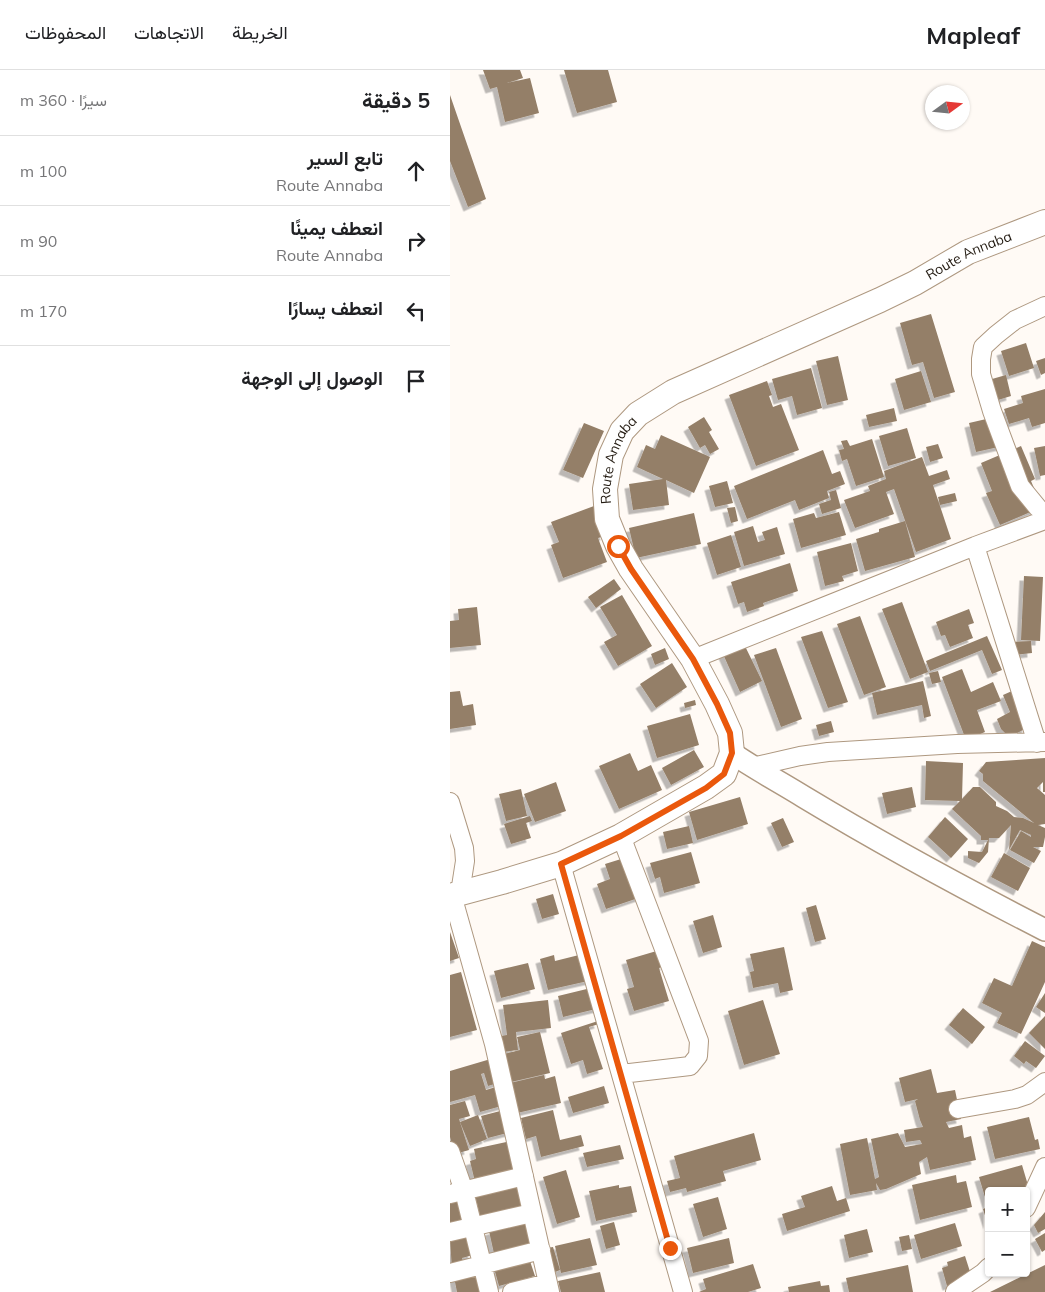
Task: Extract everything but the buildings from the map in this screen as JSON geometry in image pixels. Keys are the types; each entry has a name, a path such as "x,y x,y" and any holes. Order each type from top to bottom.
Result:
{"main road":[{"name":"Route Annaba","path":"732,753 730,733 693,659 631,569 618,546 607,519 606,489 611,455 622,431 638,414 673,392 880,300 915,283 968,252 1045,222"},
{"path":"454,895 561,864 621,836 706,788 724,774 732,753"}],"street":[{"path":"693,659 975,546 1040,514 1020,486 981,374 981,359 983,347 996,335 1016,320 1045,306"},
{"path":"752,767 828,752 957,744 1041,743 975,546"},
{"path":"732,753 752,767 885,845 973,894 1045,930"},
{"path":"450,802 464,848 465,861 454,895 494,1044 549,1287 512,1292"},
{"path":"620,1074 690,1066 698,1056 699,1041 621,836"},
{"path":"561,864 683,1292"},
{"path":"958,1109 1015,1099 1026,1095 1045,1082"},
{"path":"450,1151 457,1192 473,1226 489,1292"},
{"path":"1030,1199 1045,1167"},
{"path":"457,1192 524,1176"},
{"path":"450,1232 532,1212"},
{"path":"450,1273 541,1250"},
{"path":"955,1292 985,1271"}],"route":[{"path":"618,546 631,569 693,659 730,733 732,753 724,774 706,788 621,836 561,864 670,1248"}]}
